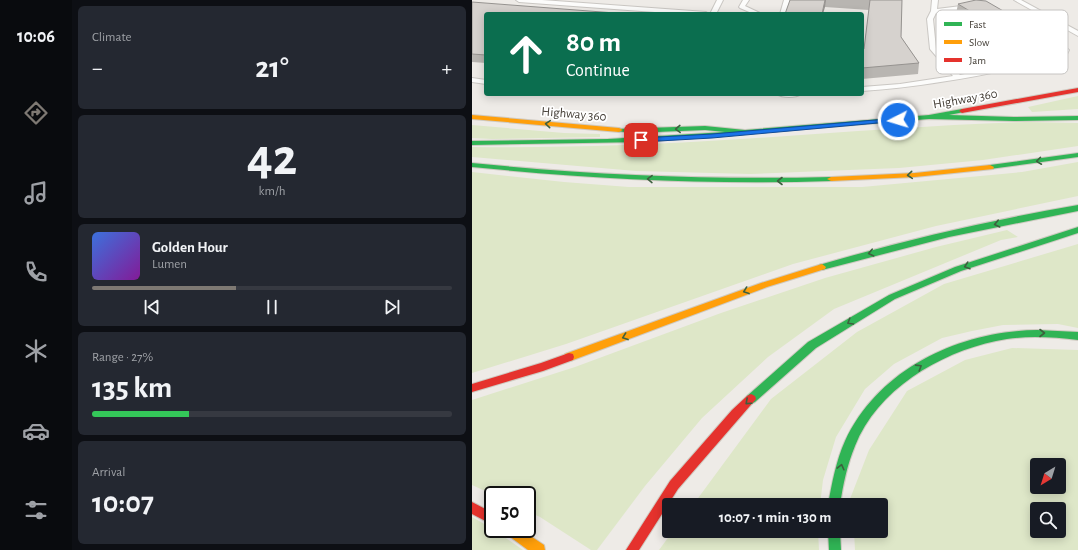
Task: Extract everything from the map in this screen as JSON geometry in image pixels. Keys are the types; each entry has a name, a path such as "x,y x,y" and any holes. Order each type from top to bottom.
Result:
{"main road":[{"name":"Highway 360","path":"472,117 632,130 705,128 745,132 928,117 1078,90"},
{"path":"928,117 1014,119 1078,118"},
{"path":"472,143 598,143 712,136 745,132"},
{"path":"472,165 641,179 807,181 974,170 1078,155"},
{"path":"472,388 543,367 764,285 814,269 926,240 1035,215 1078,208"},
{"path":"632,550 674,485 736,413 812,344 892,297 958,269 1078,230"},
{"path":"834,498 835,489 844,454 860,424 880,396 904,376 932,358 964,345 996,337 1051,333 1078,336"},
{"path":"472,508 484,514"},
{"path":"522,538 539,550"},
{"path":"834,538 835,550"}],"lane":[{"path":"519,0 679,12"},
{"path":"714,12 720,0"},
{"path":"746,0 742,8 753,12"},
{"path":"784,12 787,0"},
{"path":"935,0 934,11 930,19 933,49 936,52"},
{"path":"1017,0 1035,10"},
{"path":"942,10 976,6"},
{"path":"1068,28 1078,34"},
{"path":"955,74 958,77"},
{"path":"864,89 900,86 972,74"},
{"path":"472,80 484,82"}],"green space":[{"path":"1078,96 1078,109 1032,112 1028,107"},
{"path":"1025,122 1078,123 1078,146 983,160 899,168 751,174 636,171 472,157 472,147 606,146 674,143 918,127"},
{"path":"472,125 564,133 600,134 600,137 472,138"},
{"path":"1078,162 1078,196 936,226 793,264 566,344 472,373 472,172 564,182 629,187 862,187 1022,172"},
{"path":"1007,230 1018,237 1001,240 834,309 768,357 702,418 645,486 597,550 591,550 536,515 536,486 484,486 484,490 472,485 472,400 575,367 721,313 825,278 936,247"},
{"path":"1078,244 1078,328 1058,324 1003,325 972,331 942,338 894,364 865,389 836,437 823,480 821,498 698,498 771,399 857,332 944,284"},
{"path":"1012,348 1078,350 1078,550 855,550 854,538 888,538 888,498 850,498 869,450 907,391 965,360"},
{"path":"472,517 484,524 484,538 506,538 523,550 472,550"},
{"path":"668,538 818,538 819,550 659,550"}],"building":[{"path":"790,0 825,0 822,12 786,12"},
{"path":"870,0 902,0 901,37 919,63 864,68 864,49"},
{"path":"976,0 986,1 1002,10 968,10 958,4"},
{"path":"472,2 602,12 484,12 484,55 472,54"}],"traffic: fast":[{"path":"619,130 632,131 705,128 745,132 929,117 962,111"},
{"path":"929,117 1014,119 1078,118"},
{"path":"472,143 643,140 711,136 745,132"},
{"path":"990,167 1078,155"},
{"path":"472,165 517,170 652,179 741,181 831,179"},
{"path":"822,267 949,234 1078,208"},
{"path":"751,399 812,345 892,297 958,269 1078,230"},
{"path":"835,498 839,472 850,443 865,416 885,393 908,374 935,358 964,345 996,337 1016,334 1058,334 1078,336"},
{"path":"834,538 835,550"}],"traffic: slow":[{"path":"472,117 619,130"},
{"path":"831,179 915,175 990,167"},
{"path":"569,357 764,285 822,267"},
{"path":"522,538 539,550"}],"traffic: jam":[{"path":"962,111 1078,90"},
{"path":"472,388 543,367 569,357"},
{"path":"632,550 674,485 736,413 751,399"},
{"path":"472,508 484,514"}],"route":[{"path":"641,140 712,136 898,120"}]}
